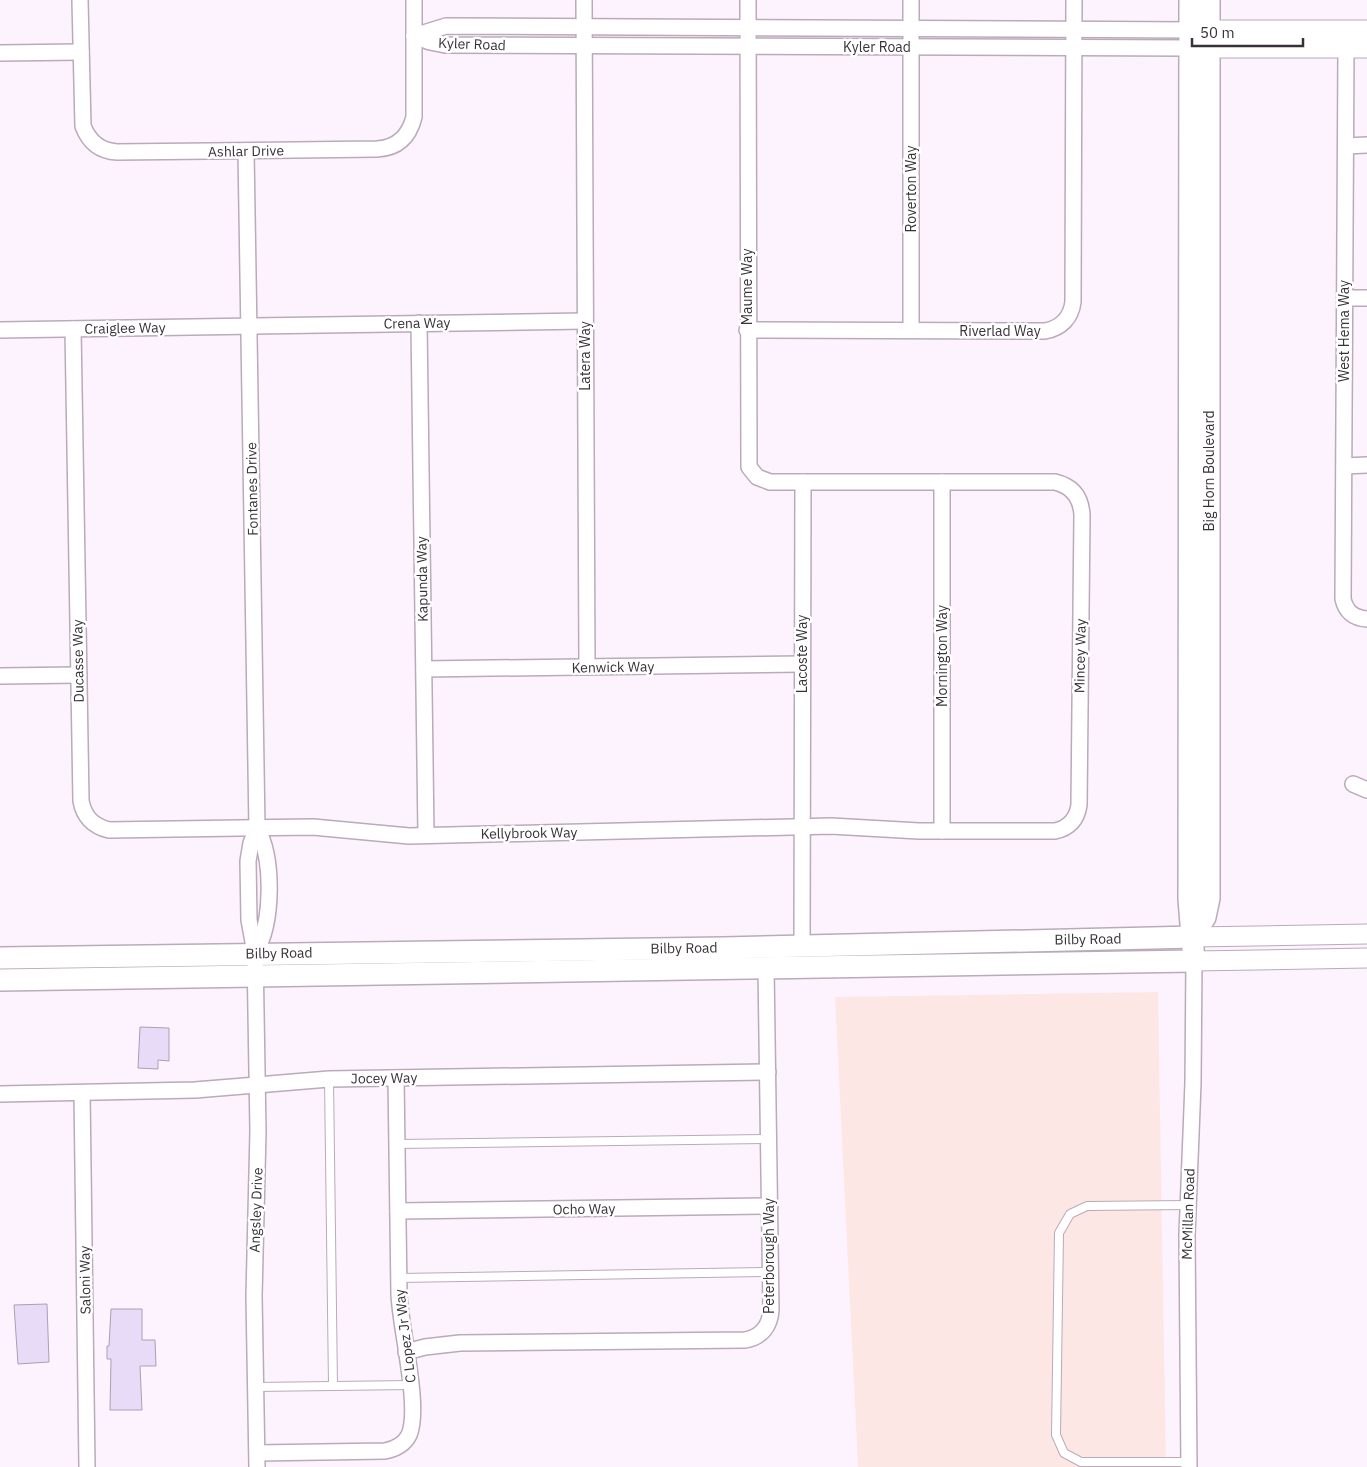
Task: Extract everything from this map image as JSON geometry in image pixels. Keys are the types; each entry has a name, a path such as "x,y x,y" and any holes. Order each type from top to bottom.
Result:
{"main road":[{"name":"Big Horn Boulevard","path":"1190,0 1199,39 1208,898 1205,917 1193,937"},
{"name":"Big Horn Boulevard","path":"1199,39 1209,0"},
{"name":"Bilby Road","path":"0,958 802,946 1193,937"},
{"path":"1193,937 1194,961"},
{"name":"Bilby Road","path":"0,980 1194,961"}],"street":[{"name":"Ashlar Drive","path":"80,0 83,126 86,134 96,146 117,152 377,149 397,144 408,133 414,118 414,0"},
{"name":"Latera Way","path":"584,0 587,667"},
{"name":"Maume Way","path":"748,0 748,468 763,481 802,482"},
{"name":"Roverton Way","path":"911,0 911,330"},
{"name":"Riverlad Way","path":"747,330 1045,331 1059,327 1069,316 1073,302 1074,0"},
{"name":"Kyler Road","path":"414,36 446,26 1074,30 1346,49 1367,48"},
{"name":"Kyler Road","path":"414,36 445,45 1074,48 1367,30"},
{"name":"West Hema Way","path":"1346,49 1343,599 1348,611 1359,618 1367,619"},
{"path":"0,53 81,52"},
{"path":"1346,146 1367,145"},
{"name":"Fontanes Drive","path":"246,151 257,828 251,843 248,860 249,920 254,954"},
{"path":"1345,298 1367,298"},
{"name":"Crena Way","path":"249,326 585,321"},
{"name":"Kapunda Way","path":"419,324 426,835"},
{"name":"Craiglee Way","path":"0,330 249,326"},
{"name":"Ducasse Way","path":"73,329 80,801 89,821 109,830 257,828"},
{"path":"1344,466 1367,465"},
{"name":"Mincey Way","path":"802,482 1061,484 1076,495 1082,514 1079,805 1075,819 1066,828 1055,831 802,827"},
{"name":"Lacoste Way","path":"802,482 802,946"},
{"name":"Mornington Way","path":"942,482 942,830"},
{"name":"Kenwick Way","path":"424,669 802,664"},
{"path":"0,676 79,675"},
{"name":"Kellybrook Way","path":"257,828 332,828 382,834 426,835 802,827"},
{"name":"Bilby Road","path":"1193,937 1367,934"},
{"name":"Angsley Drive","path":"254,954 258,1169 254,1296 257,1460"},
{"name":"Bilby Road","path":"1194,961 1367,958"},
{"name":"McMillan Road","path":"1189,1464 1188,1205 1193,1074 1194,961"},
{"name":"Peterborough Way","path":"406,1352 426,1347 460,1343 745,1340 764,1331 771,1318 766,968"},
{"name":"Jocey Way","path":"0,1094 195,1090 329,1079 768,1072"},
{"name":"C Lopez Jr Way","path":"257,1460 392,1450 405,1442 411,1430 411,1385 401,1325 396,1078"},
{"name":"Saloni Way","path":"82,1093 87,1467"},
{"name":"Ocho Way","path":"398,1212 770,1206"}],"lane":[{"path":"329,1079 333,1386"},
{"path":"397,1144 769,1139"},
{"path":"1188,1205 1087,1206 1070,1214 1060,1233 1056,1435 1064,1453 1081,1462 1189,1464"},
{"path":"399,1278 771,1272"},
{"path":"255,1387 411,1385"}],"shaded area":[{"path":"1158,992 1166,1467 858,1467 835,997"}],"building":[{"path":"140,1027 169,1028 169,1061 158,1060 158,1069 138,1068"},
{"path":"47,1304 49,1362 18,1364 14,1305"},
{"path":"111,1309 142,1309 142,1340 155,1340 156,1366 140,1366 142,1410 110,1410 111,1359 107,1359 107,1346 109,1346"}]}
